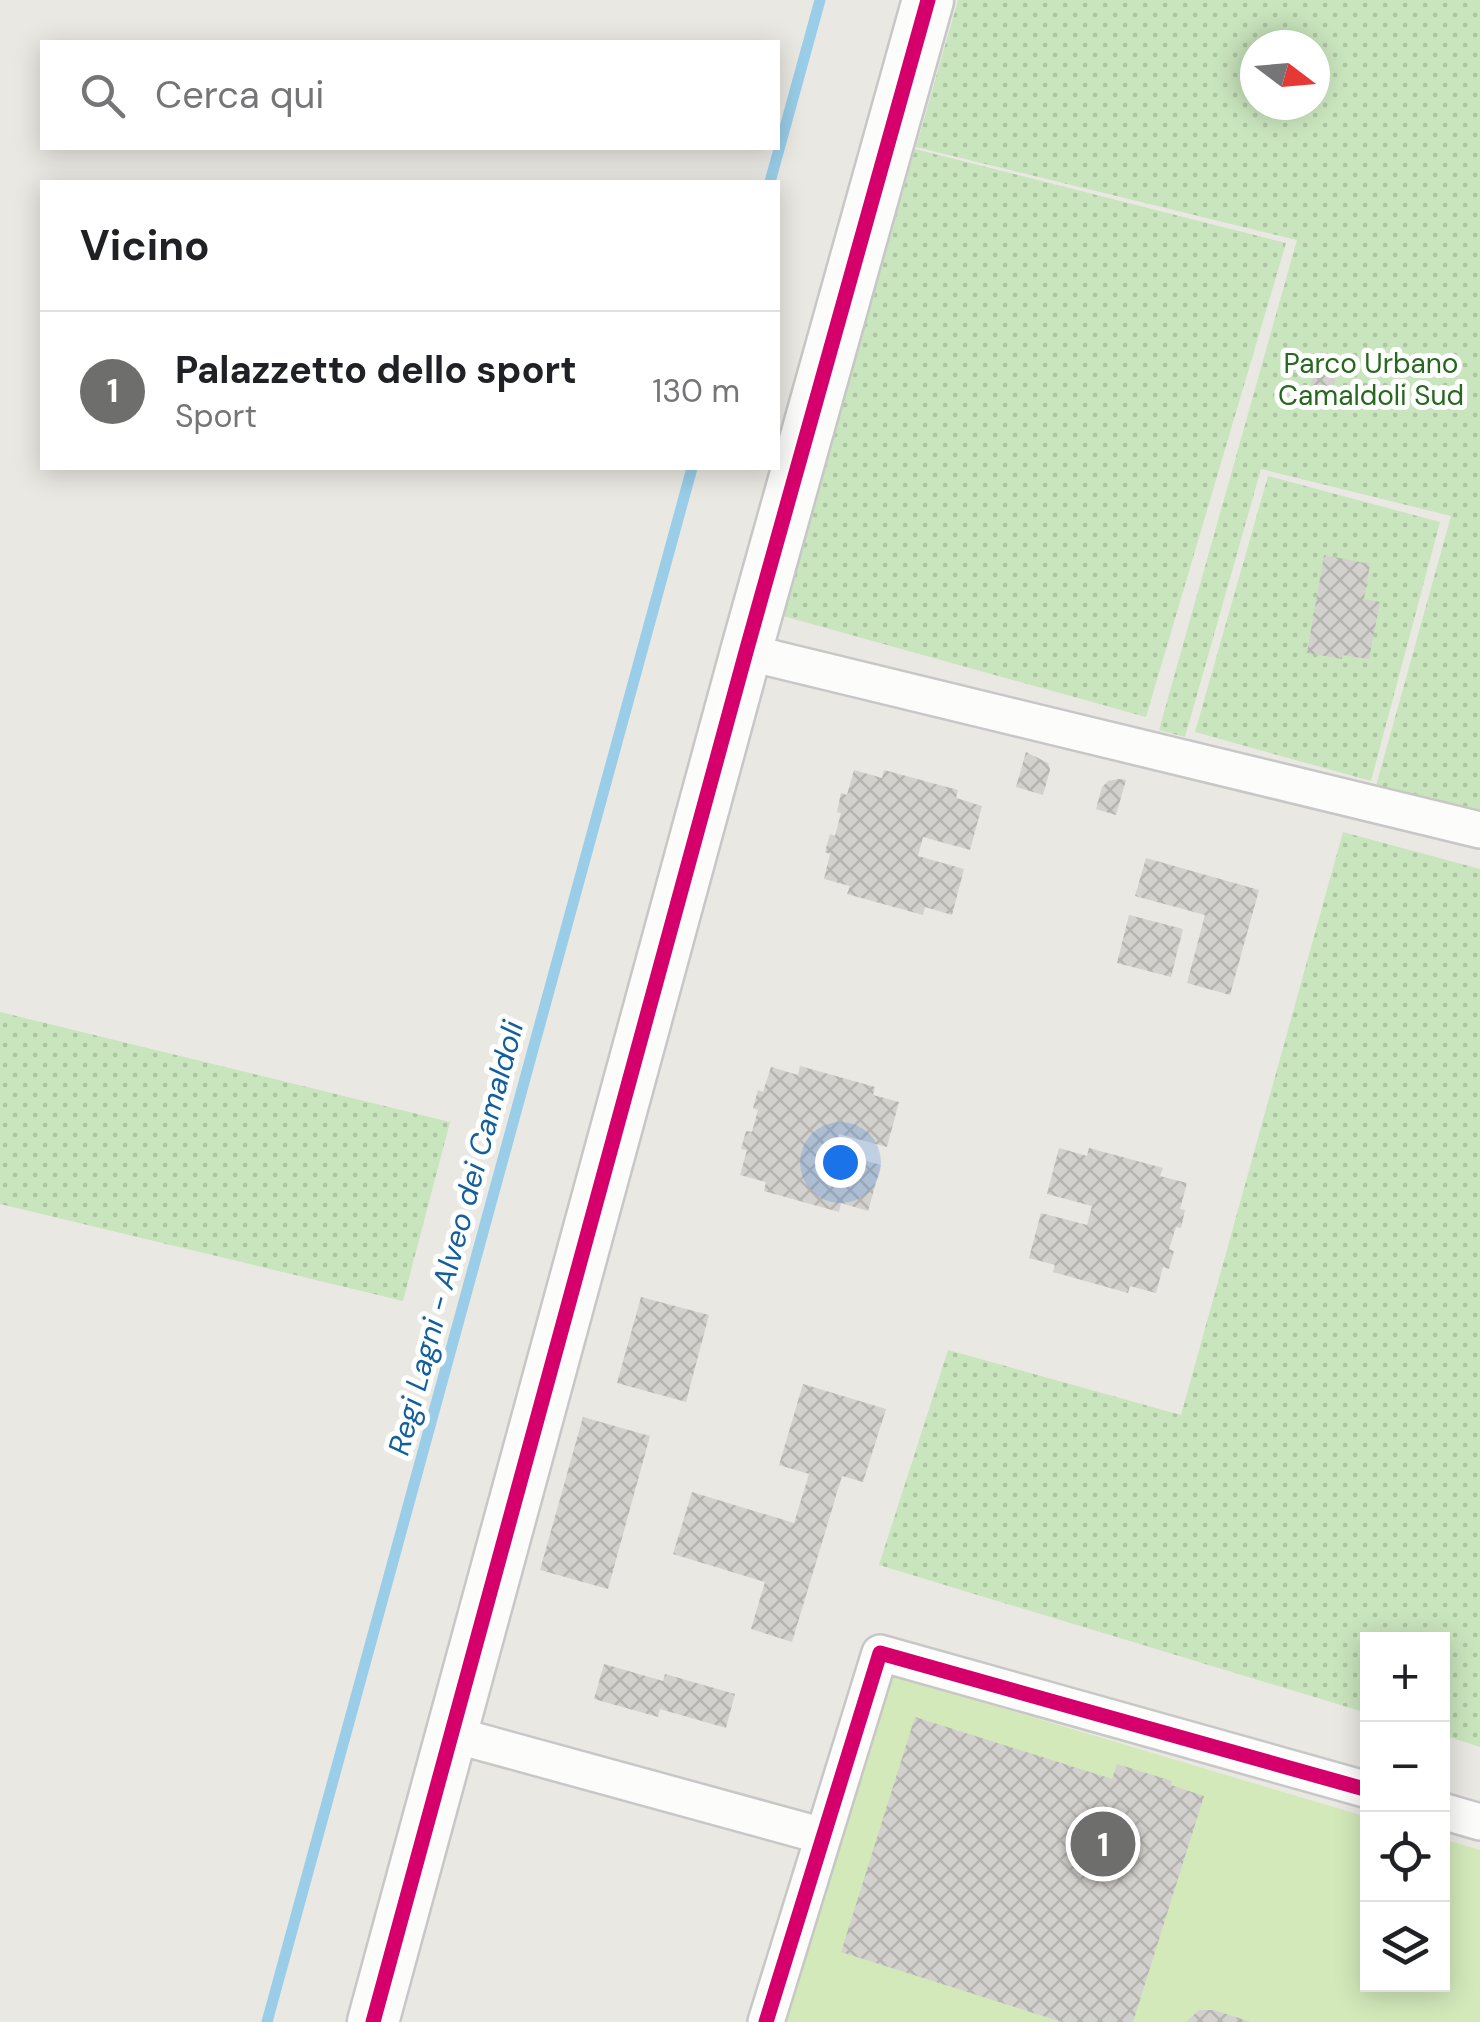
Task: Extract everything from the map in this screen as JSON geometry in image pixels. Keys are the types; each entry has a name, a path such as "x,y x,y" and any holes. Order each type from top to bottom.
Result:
{"street":[{"path":"372,2022 928,0"},
{"path":"746,652 1480,830"},
{"path":"766,2022 880,1653 1360,1788"},
{"path":"451,1734 823,1836"},
{"path":"1450,1814 1480,1822"}],"green space":[{"name":"Parco Urbano Camaldoli Sud","path":"958,0 1480,0 1480,813 1376,786 1451,516 1261,469 1185,737 1159,730 1297,240 916,147"},
{"path":"915,149 1286,243 1146,717 783,616"},
{"path":"1268,476 1440,522 1371,781 1195,732"},
{"path":"1343,832 1480,869 1480,1747 1450,1737 1450,1632 1360,1632 1360,1711 879,1565 948,1350 1181,1415"},
{"path":"0,1012 450,1122 403,1301 0,1204"},
{"path":"891,1675 1360,1815 1360,1992 1450,1992 1450,1841 1480,1850 1480,2022 784,2022"}],"building":[{"path":"1320,351 1342,358 1331,395 1310,388"},
{"path":"1324,555 1370,564 1364,599 1380,602 1369,659 1307,653"},
{"path":"1026,752 1048,763 1050,770 1043,795 1016,787"},
{"path":"854,770 882,778 884,770 958,790 956,798 982,806 970,850 923,837 918,856 964,869 952,915 925,907 923,915 847,894 850,886 824,879 830,854 825,852 830,834 835,836 841,793 847,795"},
{"path":"1126,780 1116,815 1096,809 1102,787"},
{"path":"1146,858 1259,890 1230,995 1187,983 1205,915 1135,896"},
{"path":"1129,915 1183,929 1171,977 1117,963"},
{"path":"800,1066 875,1087 873,1095 899,1102 887,1147 839,1134 834,1152 881,1165 868,1211 841,1203 839,1212 764,1191 766,1182 740,1175 747,1150 741,1149 746,1131 752,1132 758,1090 763,1092 771,1067 798,1075"},
{"path":"1059,1148 1087,1156 1089,1148 1163,1168 1160,1176 1187,1183 1180,1209 1185,1210 1181,1228 1176,1227 1169,1249 1174,1251 1169,1269 1163,1267 1156,1293 1130,1286 1128,1293 1053,1272 1055,1265 1029,1258 1041,1213 1087,1225 1092,1206 1047,1194"},
{"path":"641,1297 709,1315 686,1402 617,1383"},
{"path":"803,1384 886,1409 863,1482 842,1476 792,1642 751,1629 765,1582 673,1554 692,1492 794,1523 809,1474 779,1465"},
{"path":"583,1417 650,1436 608,1589 540,1570"},
{"path":"604,1664 663,1681 665,1674 735,1694 726,1728 660,1709 658,1717 594,1699"},
{"path":"915,1717 1112,1779 1117,1764 1172,1781 1171,1785 1204,1796 1133,2022 1062,2022 841,1952"},
{"path":"1199,2010 1214,2010 1251,2022 1186,2022"}],"waterway":[{"name":"Regi Lagni - Alveo dei Camaldoli","path":"780,146 820,0"},
{"name":"Regi Lagni - Alveo dei Camaldoli","path":"771,180 779,150"},
{"name":"Regi Lagni - Alveo dei Camaldoli","path":"267,2022 691,470"}],"cycle path":[{"path":"373,2022 928,0"},
{"path":"766,2022 880,1653 1360,1788"}],"place":[{"name":"Palazzetto dello sport","path":"1103,1844"}]}
